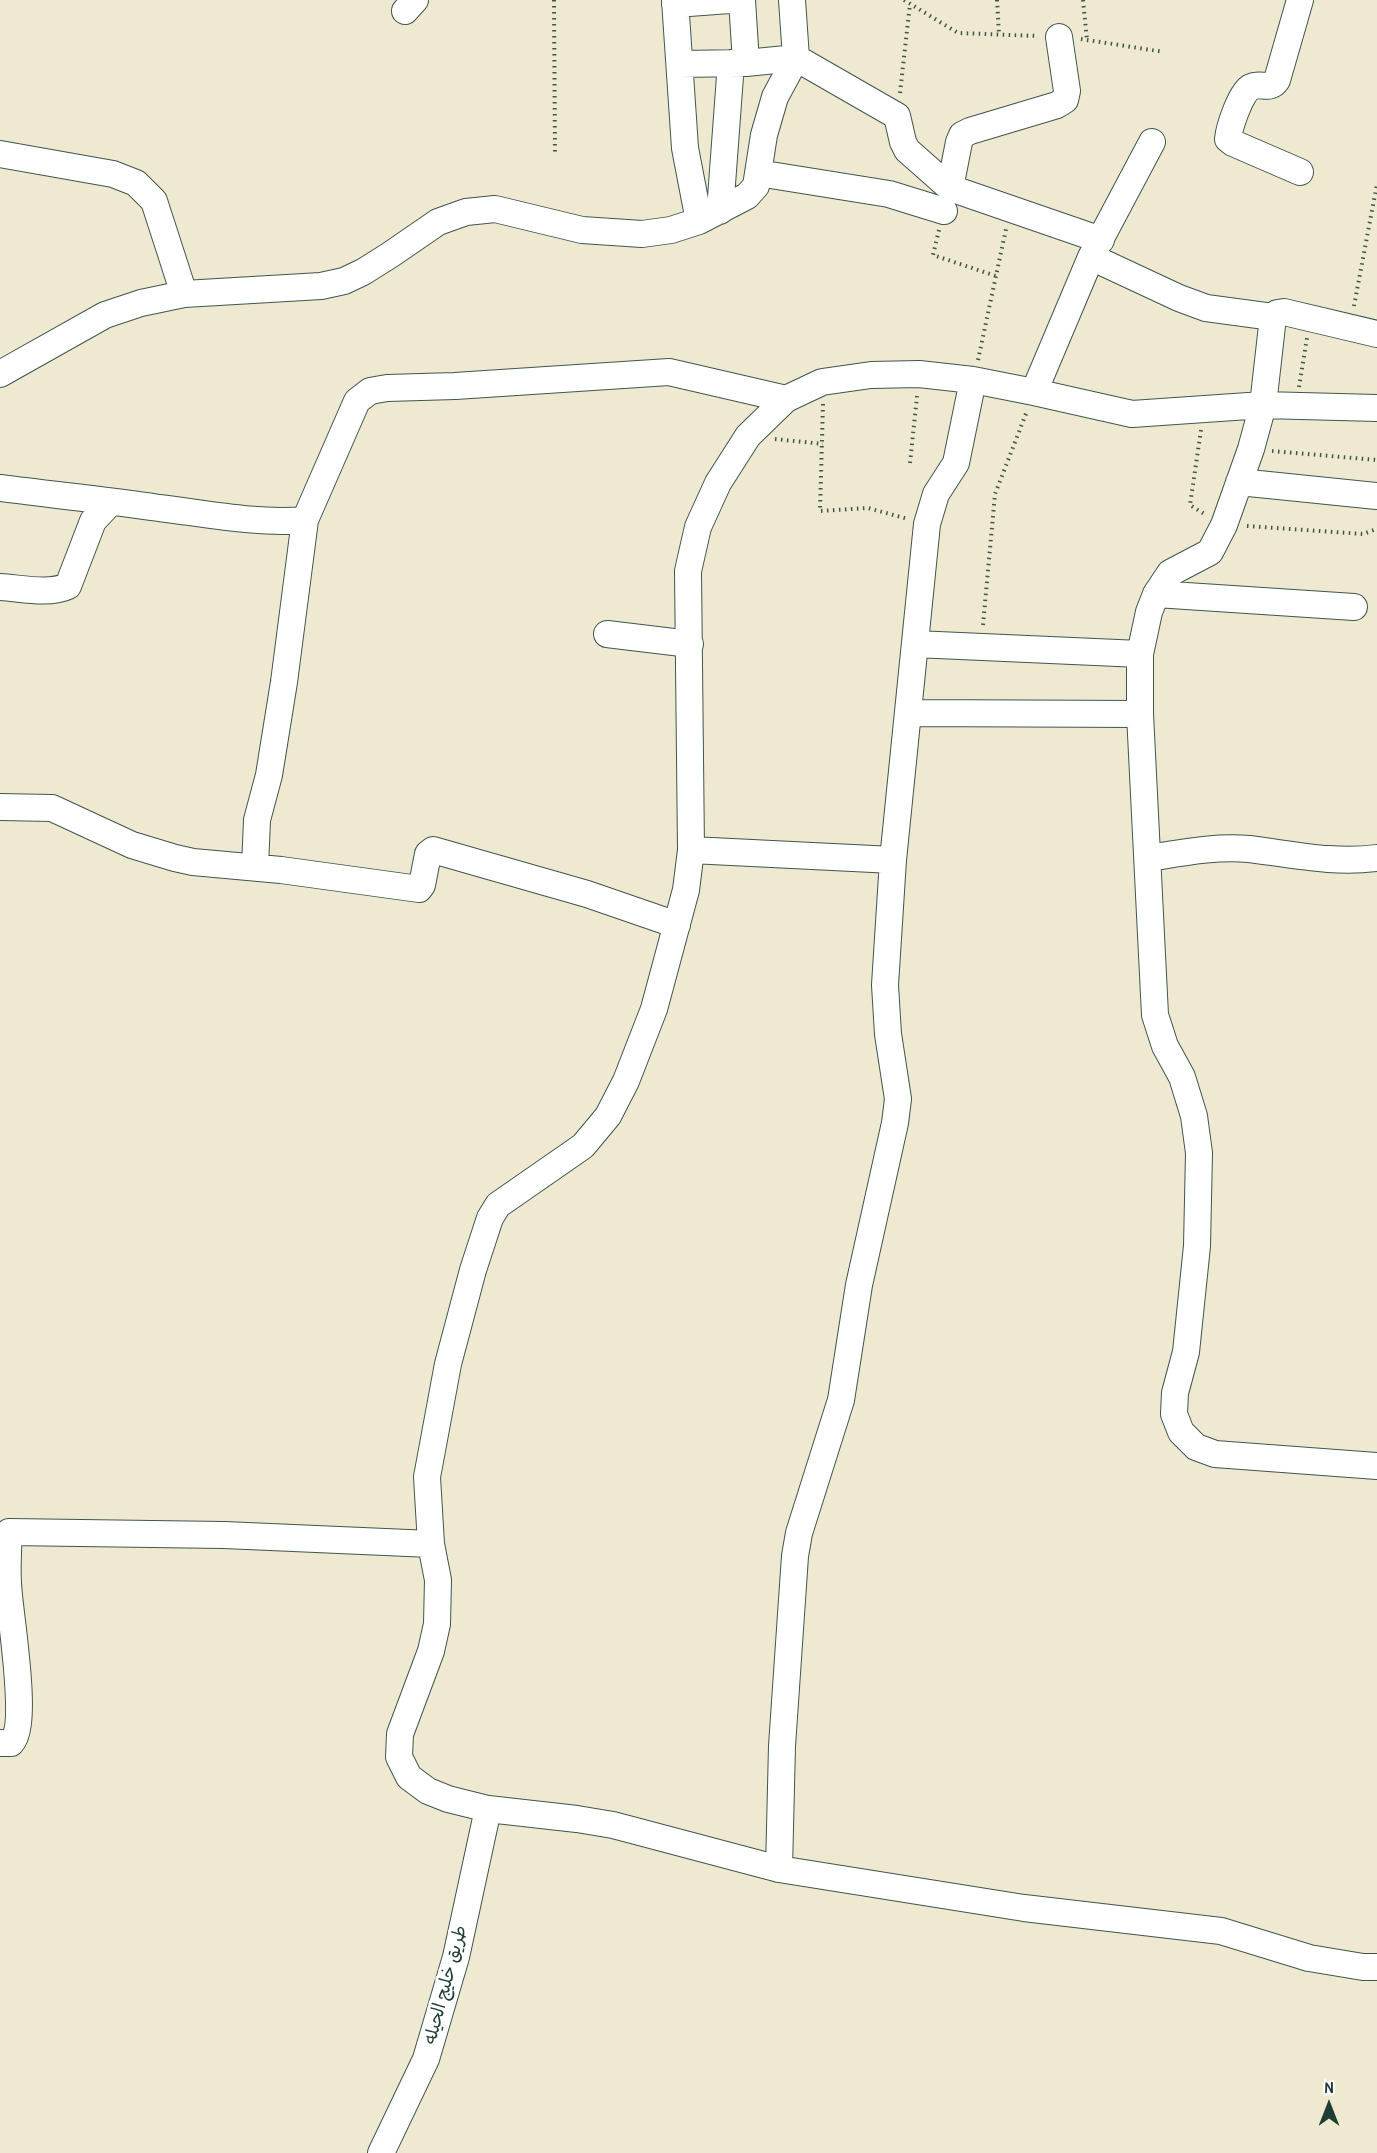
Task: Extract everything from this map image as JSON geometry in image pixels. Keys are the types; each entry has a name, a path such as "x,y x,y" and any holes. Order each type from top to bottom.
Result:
{"street":[{"path":"710,216 685,148 675,2 730,0"},
{"path":"710,216 738,63 742,0"},
{"path":"0,374 105,315 141,303 184,294 321,286 344,281 363,272 438,222 466,212 495,209 582,230 642,234 671,230 710,216 747,196 756,186 764,135 776,98 796,58 792,0"},
{"path":"1300,0 1277,80 1274,85 1268,87 1257,85 1248,87 1243,94 1228,139 1300,172"},
{"path":"947,200 958,142 962,135 1057,105 1065,100 1067,91 1059,37"},
{"path":"680,64 738,63 796,58 897,116 907,150 947,200"},
{"path":"1035,392 1096,248 1152,142"},
{"path":"0,154 113,174 136,183 154,201 184,294"},
{"path":"758,173 889,194 1010,208 1096,248 1179,298 1206,308 1274,317"},
{"path":"1377,334 1284,312 1277,313 1274,317 1263,405 1251,449 1224,525 1210,552 1170,573 1156,594 1149,612 1140,654 1140,714 1155,1015 1165,1046 1182,1077 1194,1116 1199,1152 1197,1246 1186,1352 1175,1393 1174,1414 1181,1432 1196,1447 1215,1454 1377,1466"},
{"path":"255,867 257,820 269,775 282,694 305,520 357,400 370,391 387,388 455,386 669,372 786,399"},
{"path":"1377,408 1263,405 1132,414 973,380 919,374 872,375 822,382 786,399 748,436 718,483 698,526 688,571 691,850 686,890 654,1010 626,1081 609,1116 583,1146 509,1196 498,1205 490,1218 473,1270 448,1364 427,1477 431,1544 438,1580 437,1624 431,1651 399,1734 399,1757 409,1777 428,1791 448,1799 488,1809 613,1825 779,1869 1024,1908 1221,1931 1309,1958 1363,1967 1377,1967"},
{"path":"779,1869 782,1746 795,1556 799,1533 841,1400 859,1285 895,1123 898,1099 888,1034 885,986 893,860 927,524 936,494 956,463 973,380"},
{"path":"1239,482 1377,496"},
{"path":"0,488 271,522 305,520"},
{"path":"0,587 51,590 68,586 93,521 110,503"},
{"path":"1156,594 1354,607"},
{"path":"607,634 690,644"},
{"path":"915,644 1140,654"},
{"path":"908,713 1140,714"},
{"path":"0,807 52,808 148,851 193,862 255,867 419,889 422,885 428,854 433,850 586,894 677,924"},
{"path":"1148,858 1225,849 1247,849 1346,861 1377,858"},
{"path":"691,850 893,860"},
{"path":"0,1743 11,1743 18,1725 18,1678 5,1532 224,1535 431,1544"},
{"name":"طريق خليج الحيله","path":"381,2153 426,2059 456,1957 488,1809"}],"path":[{"path":"554,0 555,154"},
{"path":"904,0 958,33 999,34 997,0"},
{"path":"1083,0 1087,40 1164,52"},
{"path":"897,116 910,4"},
{"path":"1350,328 1377,184"},
{"path":"947,200 933,255 996,276"},
{"path":"973,380 1010,208"},
{"path":"1296,405 1311,318"},
{"path":"910,463 919,374"},
{"path":"822,382 823,444 820,511 868,508 927,524"},
{"path":"981,647 995,494 1035,392"},
{"path":"1204,409 1190,505 1224,525 1363,534 1377,529"},
{"path":"748,436 823,444"},
{"path":"1251,449 1377,460"}]}
